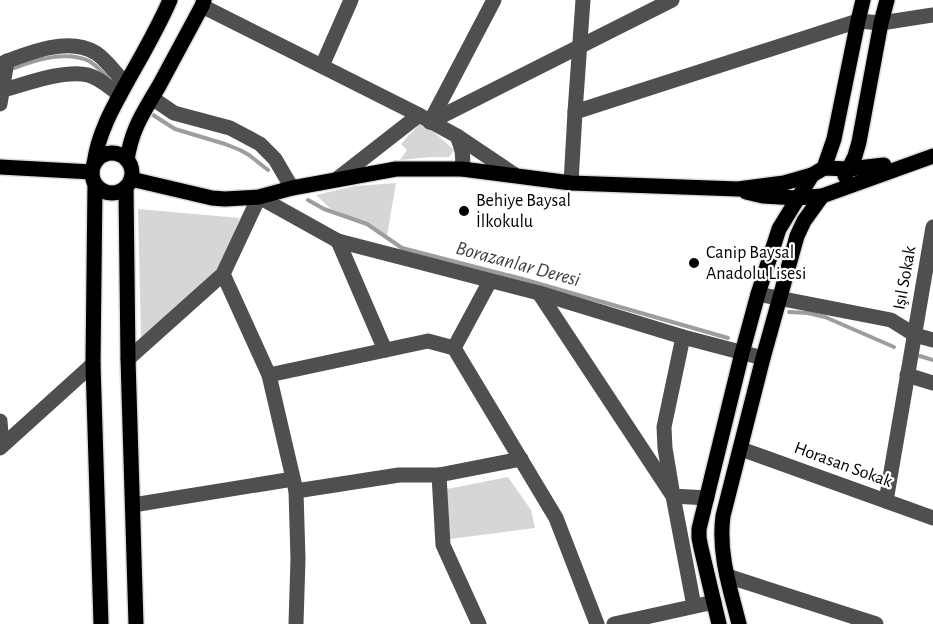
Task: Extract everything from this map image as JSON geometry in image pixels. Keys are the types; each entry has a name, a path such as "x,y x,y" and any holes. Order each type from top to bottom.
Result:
{"main road":[{"path":"101,624 93,364 93,173 100,134 170,0"},
{"path":"719,624 699,538 699,529 742,353 779,230 797,198 818,172 834,139 863,0"},
{"path":"739,624 721,548 723,516 779,297 797,237 804,221 849,169 859,142 887,0"},
{"path":"127,160 132,134 138,121 203,3"},
{"path":"859,142 884,165"},
{"path":"93,173 103,155 109,153 122,156 127,160 132,172 128,183 128,359 136,624"},
{"path":"738,189 763,196 797,198 829,194 933,156"},
{"path":"128,183 225,200 259,197 337,178 396,169 462,169 572,183 738,189 784,183 818,172 884,165 900,169"},
{"path":"0,167 93,173"},
{"path":"93,173 103,191 117,193 128,183"},
{"path":"763,196 775,207 779,230"}],"street":[{"path":"322,66 351,0"},
{"path":"425,118 494,0"},
{"path":"572,183 583,0"},
{"path":"337,178 425,118 579,47 672,0"},
{"path":"203,3 425,118 457,136 515,175"},
{"path":"575,112 858,21 881,22 933,15"},
{"path":"56,47 79,47 102,57 119,77 123,89 89,75 77,73 65,74 1,95 3,62 35,51 56,47"},
{"path":"152,98 174,113 230,129 260,144 275,159 292,188"},
{"path":"457,136 464,159 462,169"},
{"path":"128,359 223,274 259,197 338,241 538,293 683,338 763,358"},
{"name":"Işıl Sokak","path":"886,501 933,227"},
{"path":"338,241 386,350"},
{"path":"223,274 269,375 294,485 298,559 296,624"},
{"path":"454,348 490,281"},
{"path":"538,293 673,496"},
{"path":"758,294 891,320 915,335 933,340"},
{"path":"683,338 664,428 673,496 694,606"},
{"path":"269,375 428,341 454,348 556,518 597,624"},
{"path":"1,447 93,364"},
{"path":"907,375 933,382"},
{"path":"0,421 1,447"},
{"name":"Horasan Sokak","path":"741,449 933,518"},
{"path":"133,505 294,485 399,475 439,475 521,459"},
{"path":"439,475 443,545 479,624"},
{"path":"673,496 707,498"},
{"path":"727,576 876,624"},
{"path":"614,624 714,602"}],"shaded area":[{"path":"422,121 454,150 449,157 400,160 407,150 401,144"},
{"path":"396,183 387,236 373,226 331,209 316,195 355,186"},
{"path":"138,209 240,218 224,257 210,278 182,305 141,337"},
{"path":"508,477 531,510 535,528 450,539 447,489"}],"waterway":[{"name":"Borazanlar Deresi","path":"14,68 41,59 71,56 89,61 107,77"},
{"name":"Borazanlar Deresi","path":"153,115 175,129 240,150 268,170"},
{"name":"Borazanlar Deresi","path":"308,200 324,209 367,224 402,248 519,278 728,338"},
{"name":"Borazanlar Deresi","path":"789,312 825,317 894,347"},
{"name":"Borazanlar Deresi","path":"920,356 933,360"}],"place":[{"name":"Behiye Baysal İlkokulu","path":"464,211"},
{"name":"Canip Baysal Anadolu Lisesi","path":"694,263"}]}
